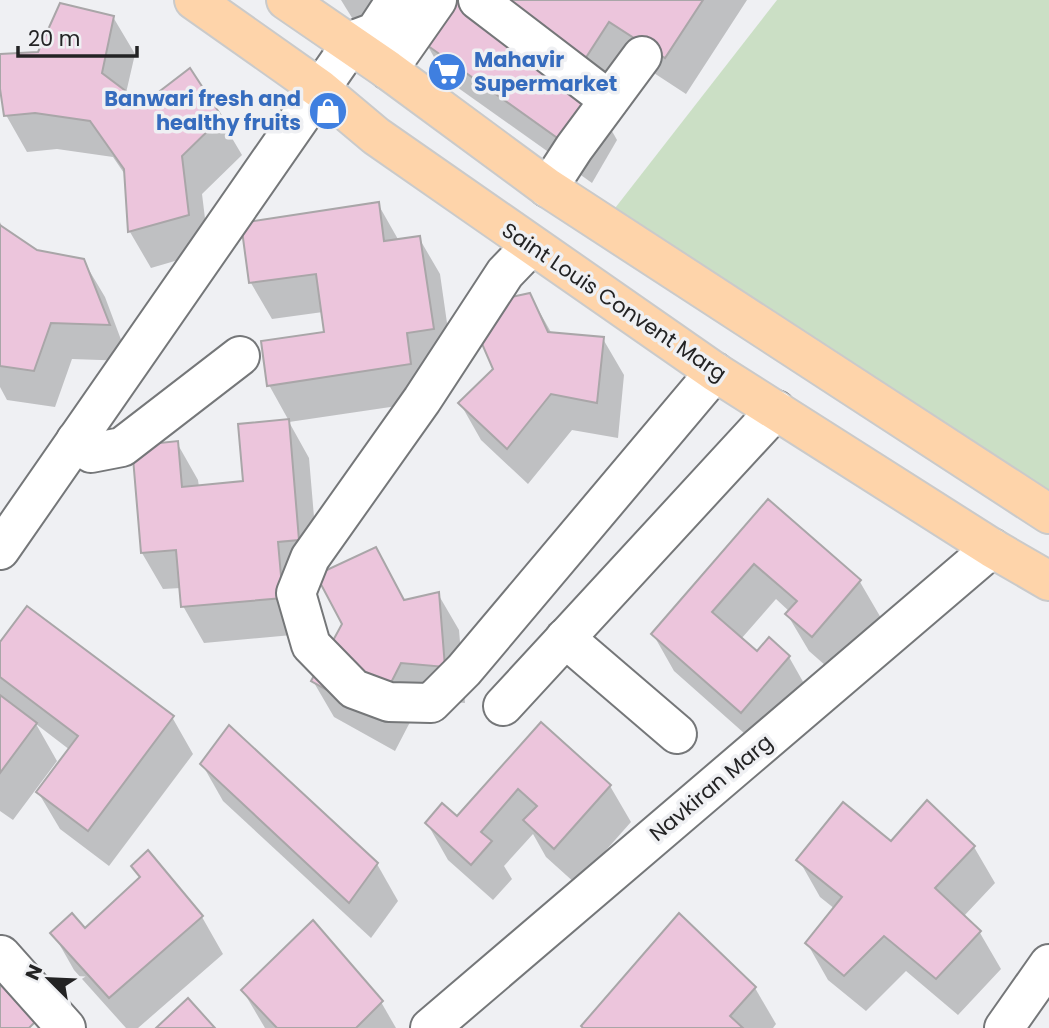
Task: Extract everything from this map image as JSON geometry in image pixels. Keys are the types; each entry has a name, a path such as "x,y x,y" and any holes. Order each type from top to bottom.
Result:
{"main road":[{"name":"Saint Louis Convent Marg","path":"194,0 320,89 376,136 715,372 992,548 1049,581"},
{"path":"286,0 388,70 548,188 1049,514"}],"street":[{"path":"0,550 350,46 359,38 375,32 396,0"},
{"path":"388,70 437,0"},
{"path":"478,0 609,100"},
{"path":"548,188 642,56"},
{"path":"531,246 505,274 422,400 310,558 296,593 311,645 354,689 389,702 431,702 464,670 715,372"},
{"path":"76,440 91,453 122,447 240,356"},
{"path":"503,706 776,410"},
{"name":"Navkiran Marg","path":"430,1028 992,548"},
{"path":"565,638 677,734"},
{"path":"1,955 66,1028"},
{"path":"1004,1028 1049,964"}],"green space":[{"path":"777,0 1049,0 1049,527 598,230"}],"building":[{"path":"450,0 458,0 597,102 570,147 424,43"},
{"path":"494,0 703,0 665,58 609,22 585,59"},
{"path":"60,3 114,16 102,73 143,104 190,68 222,117 182,156 189,215 128,232 124,169 90,121 35,113 4,116 0,89 0,54 38,52"},
{"path":"379,202 384,241 420,236 434,329 407,333 411,364 267,386 261,341 324,332 316,274 249,283 241,223"},
{"path":"0,225 37,250 84,259 110,325 51,323 34,371 0,366"},
{"path":"530,293 548,332 604,337 597,403 551,394 507,449 458,403 493,369 466,307"},
{"path":"289,419 299,540 278,542 283,598 181,607 176,550 141,553 132,446 178,441 182,487 243,481 238,424"},
{"path":"768,499 861,580 812,637 785,614 797,601 754,564 712,612 757,651 769,637 790,656 741,713 651,634"},
{"path":"376,547 404,600 439,592 445,667 401,663 374,716 311,681 342,624 316,575"},
{"path":"27,606 174,716 88,831 36,792 78,736 0,677 0,642"},
{"path":"0,695 37,723 0,773"},
{"path":"541,722 611,785 554,849 523,820 537,806 518,789 481,832 492,841 471,865 425,823 442,803 457,816"},
{"path":"229,725 378,863 349,903 200,764"},
{"path":"927,800 975,846 935,888 981,931 936,979 884,936 844,976 805,943 842,897 796,860 843,802 891,841"},
{"path":"148,850 203,916 109,998 50,933 72,913 85,928 140,877 131,866"},
{"path":"679,913 756,987 730,1016 743,1028 583,1028 581,1026"},
{"path":"313,920 383,1001 356,1028 277,1028 241,990"},
{"path":"0,984 35,1022 29,1028 0,1028"},
{"path":"188,998 215,1028 156,1028"}],"place":[{"name":"Mahavir Supermarket","path":"447,72"},
{"name":"Banwari fresh and healthy fruits","path":"328,111"}]}
